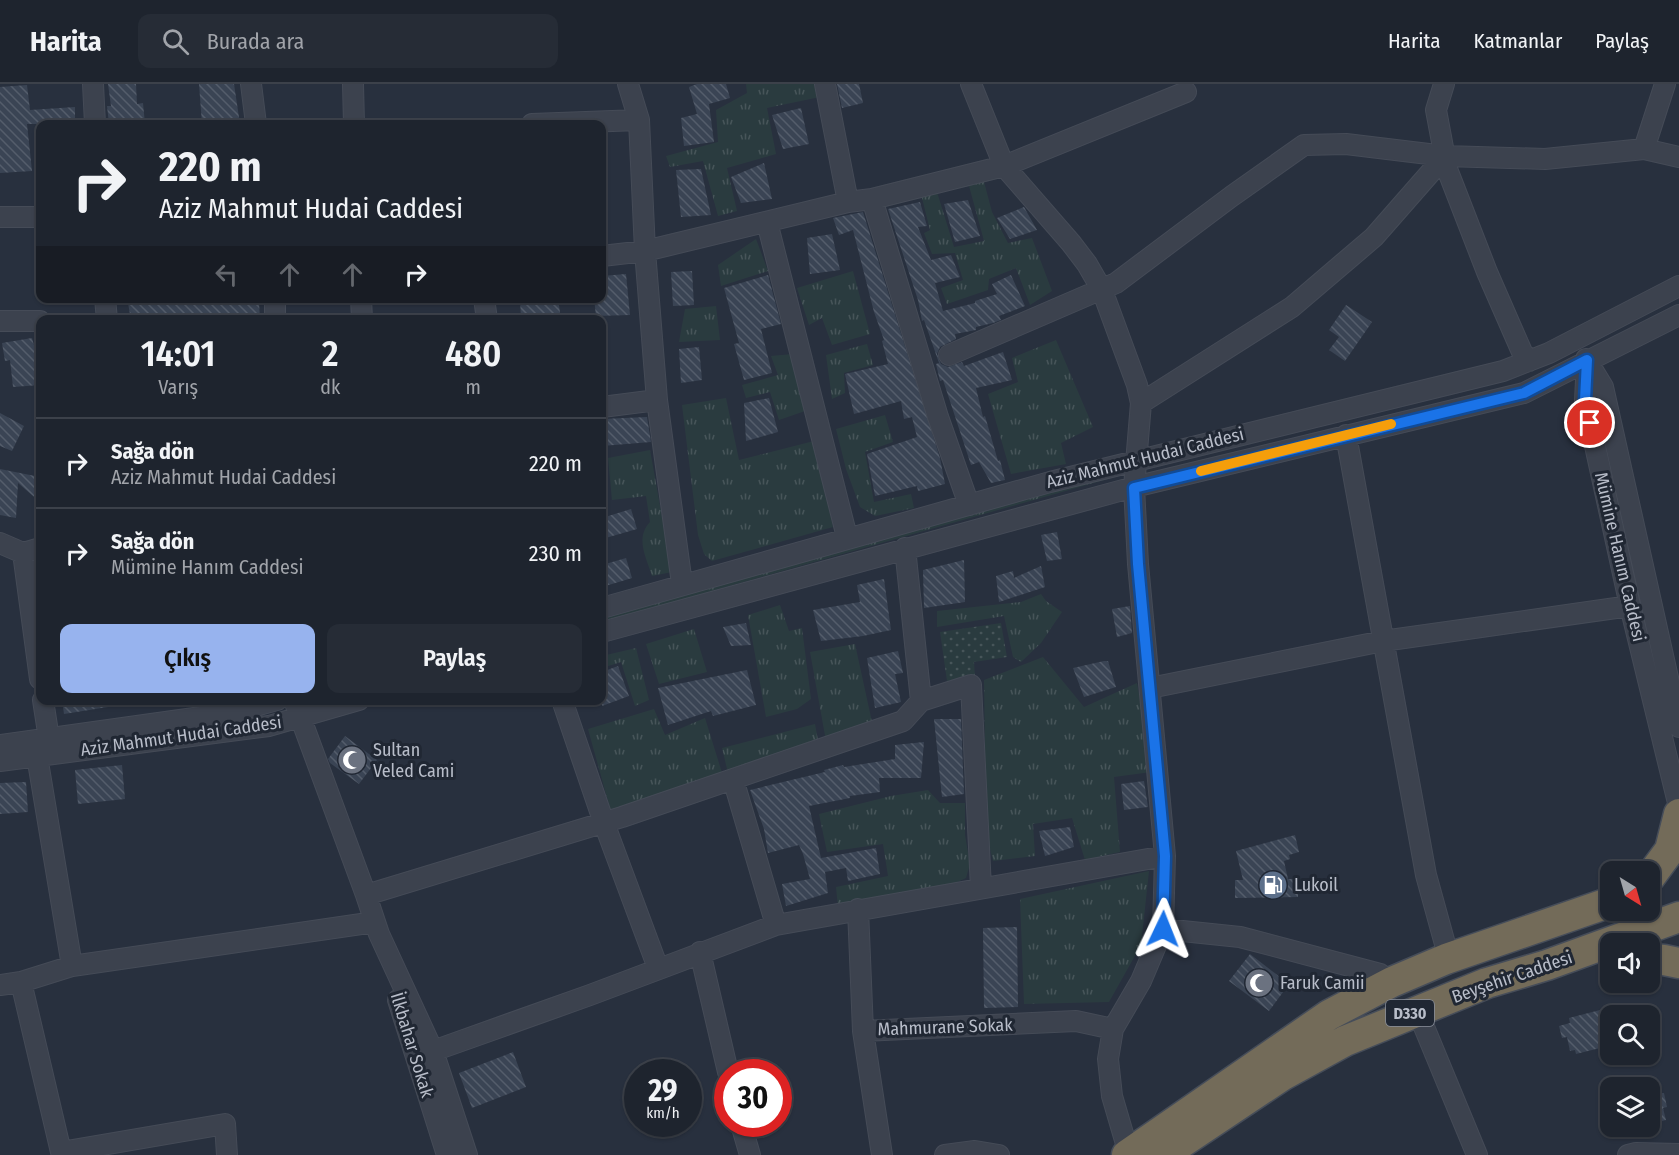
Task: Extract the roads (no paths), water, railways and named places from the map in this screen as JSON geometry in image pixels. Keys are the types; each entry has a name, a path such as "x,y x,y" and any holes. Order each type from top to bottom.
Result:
{"highway":[{"path":"1660,864 1670,850 1679,814"},
{"path":"1660,886 1679,879"},
{"name":"D330","path":"1128,1154 1329,1015 1392,982 1446,959 1600,906"},
{"name":"Beyşehir Caddesi","path":"1163,1155 1283,1075 1345,1041 1487,983 1547,965 1679,917"},
{"path":"1660,960 1679,963"},
{"path":"1547,965 1600,961"}],"street":[{"path":"93,84 95,120"},
{"path":"251,84 256,120"},
{"path":"353,84 354,120"},
{"path":"628,84 639,120 645,251 657,400 682,584"},
{"path":"825,84 848,202"},
{"path":"971,84 1004,166 1071,243 1102,290 1137,385 1141,403 1134,488 1138,564 1165,856 1163,929 1141,981 1113,1029 1108,1059 1112,1096 1128,1154"},
{"path":"1159,103 1166,84"},
{"path":"1444,84 1436,110 1447,169 1487,272 1522,352 1529,361"},
{"path":"1644,149 1665,84"},
{"path":"606,256 645,251 734,228 848,202 872,199 1004,166 1186,92"},
{"path":"606,121 639,120"},
{"path":"949,355 1116,283 1304,145 1346,144 1445,156 1545,159 1644,149 1679,157"},
{"path":"1141,403 1292,307 1374,237 1445,156"},
{"path":"872,199 938,417 969,505"},
{"path":"0,217 36,217"},
{"path":"767,222 847,537"},
{"name":"Aziz Mahmut Hudai Caddesi","path":"606,607 847,537 1136,459 1503,371 1549,353 1679,286"},
{"name":"Aziz Mahmut Hudai Caddesi","path":"606,631 904,548 1134,488 1524,393 1679,315"},
{"path":"0,321 36,321"},
{"path":"1574,339 1587,360"},
{"name":"Mümine Hanım Caddesi","path":"1587,360 1585,400 1630,606 1679,807"},
{"name":"Mümine Hanım Caddesi","path":"1587,360 1603,387 1679,727"},
{"path":"606,406 657,400"},
{"path":"1346,435 1426,875 1445,944 1446,959"},
{"path":"0,543 32,550 36,614"},
{"path":"904,548 921,701"},
{"path":"1150,688 1383,641 1630,606"},
{"path":"366,895 604,823 903,721 921,701 971,685 981,888"},
{"path":"44,705 49,739"},
{"name":"Aziz Mahmut Hudai Caddesi","path":"0,745 230,713 259,705"},
{"name":"Aziz Mahmut Hudai Caddesi","path":"0,761 269,726 297,709 325,705"},
{"path":"564,705 604,823 658,968"},
{"path":"0,985 21,982 72,966 377,928 297,709"},
{"path":"37,756 72,966"},
{"path":"733,779 776,925"},
{"path":"433,1051 776,925 1165,856"},
{"name":"Mahmurane Sokak","path":"858,909 862,1031 1076,1022 1113,1029"},
{"name":"İlkbahar Sokak","path":"377,928 433,1051 466,1155"},
{"name":"İlkbahar Sokak","path":"377,928 447,1155"},
{"path":"1163,929 1240,937 1380,974 1392,982"},
{"path":"700,952 725,1059"},
{"path":"21,982 61,1152 225,1124 227,1155"},
{"path":"1417,1010 1477,1155"},
{"path":"862,1031 882,1155"},
{"path":"745,1137 750,1155"},
{"path":"945,1155 975,1151 999,1155"},
{"path":"1628,1155 1636,1153 1679,1154"}],"place":[{"name":"Sultan Veled Cami","path":"352,760"},
{"name":"Lukoil","path":"1273,885"},
{"name":"Faruk Camii","path":"1259,983"}]}
